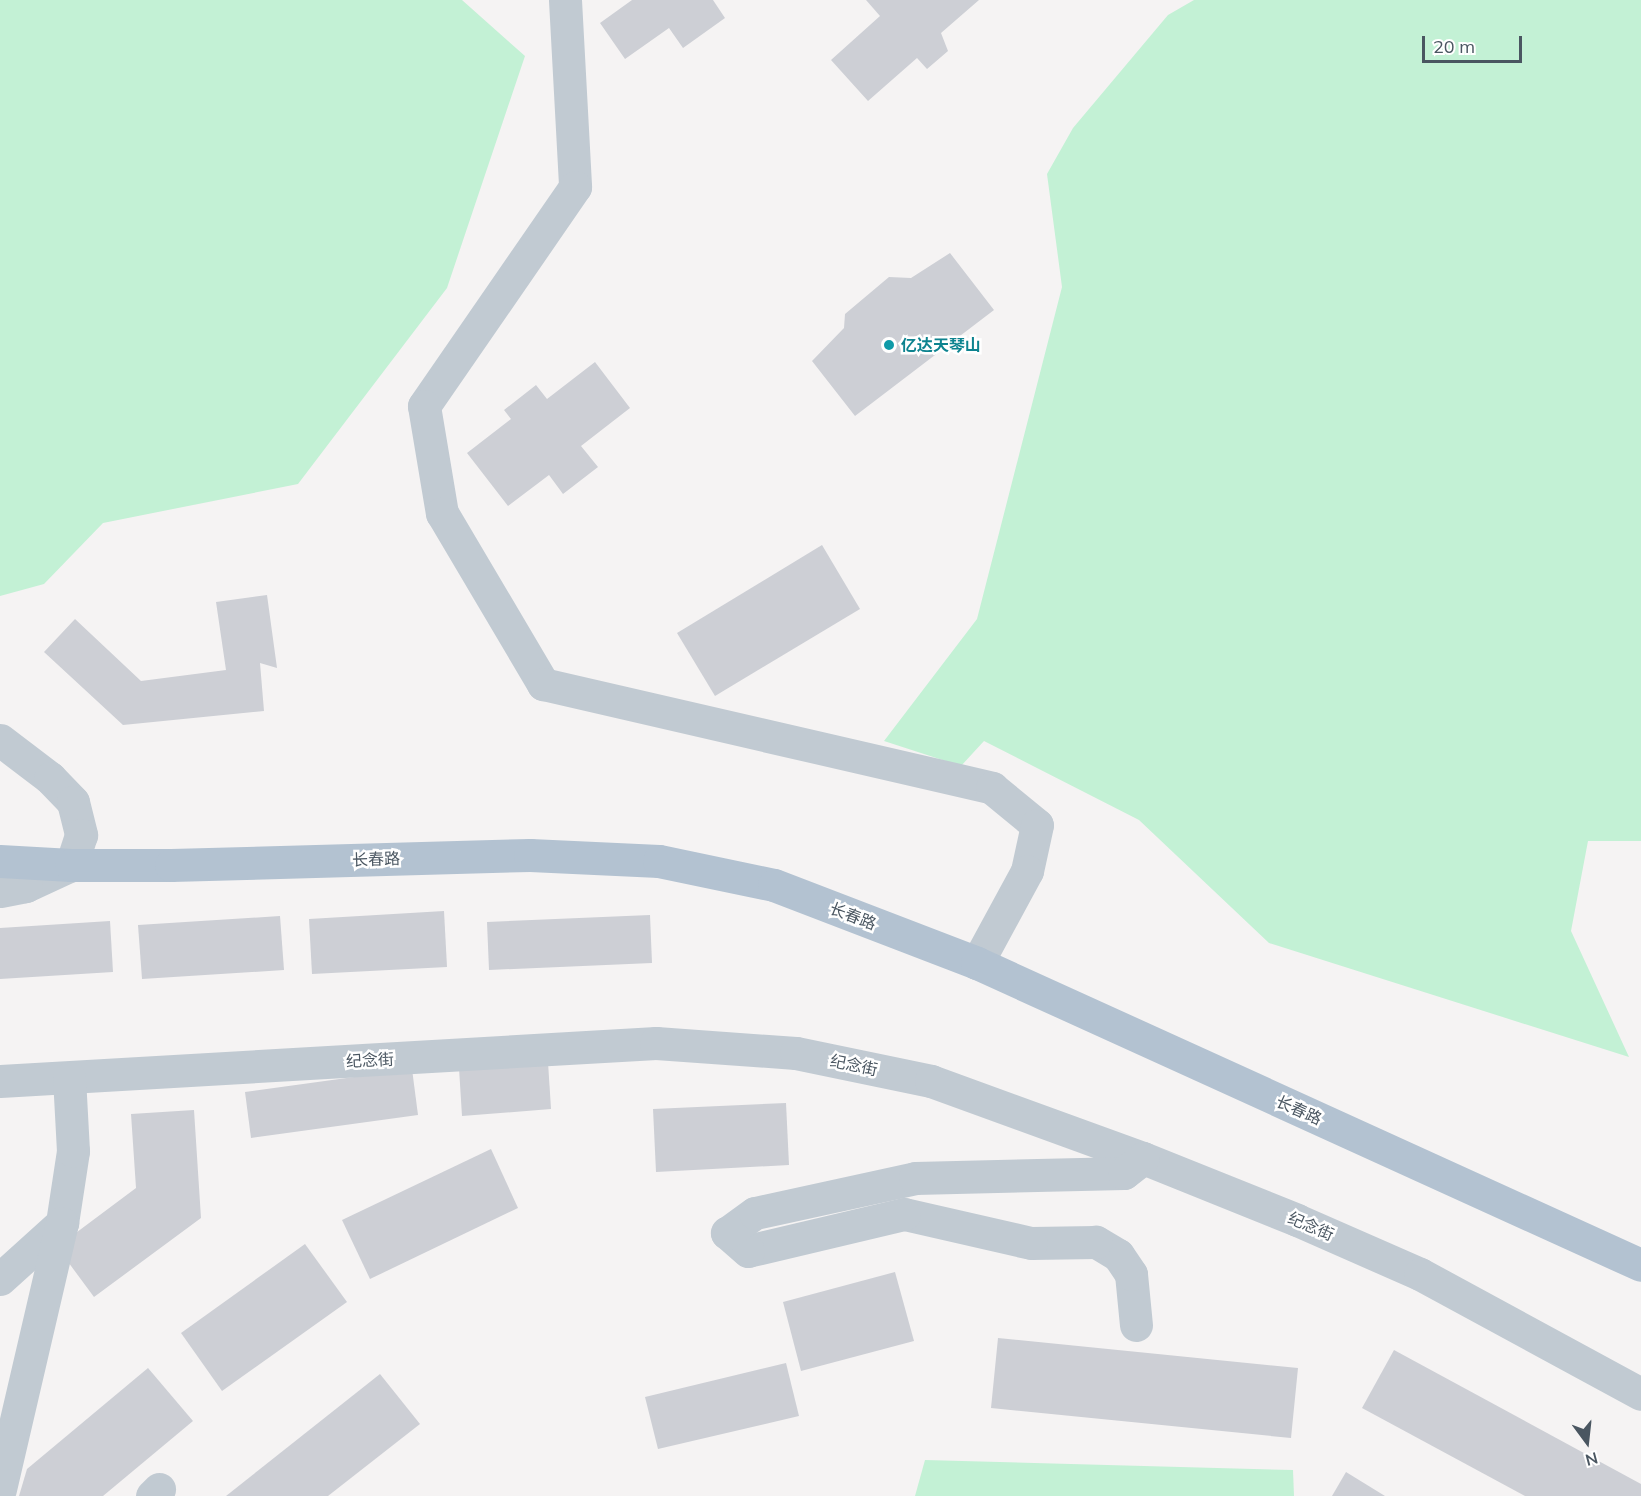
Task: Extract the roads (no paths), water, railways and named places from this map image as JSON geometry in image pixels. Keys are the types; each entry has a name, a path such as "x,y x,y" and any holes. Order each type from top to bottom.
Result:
{"main road":[{"name":"长春路","path":"0,861 71,865 530,855 659,861 774,885 977,963 1641,1265"}],"street":[{"path":"565,0 574,187 424,406 442,513 543,684 992,788 1038,825 1027,871 977,963"},
{"path":"0,740 50,778 73,802 81,835 71,865 26,886 0,891"},
{"name":"纪念街","path":"0,1080 69,1078 656,1043 784,1052 931,1081 1143,1158 1297,1220 1420,1274 1641,1394"},
{"path":"0,1489 62,1223 73,1151 69,1078"},
{"path":"1137,1325 1131,1274 1118,1255 1096,1242 1031,1243 904,1214 748,1251 727,1233 755,1213 915,1178 1124,1173 1143,1158"},
{"path":"0,1279 62,1223"}],"place":[{"name":"亿达天琴山","path":"889,345"}]}
